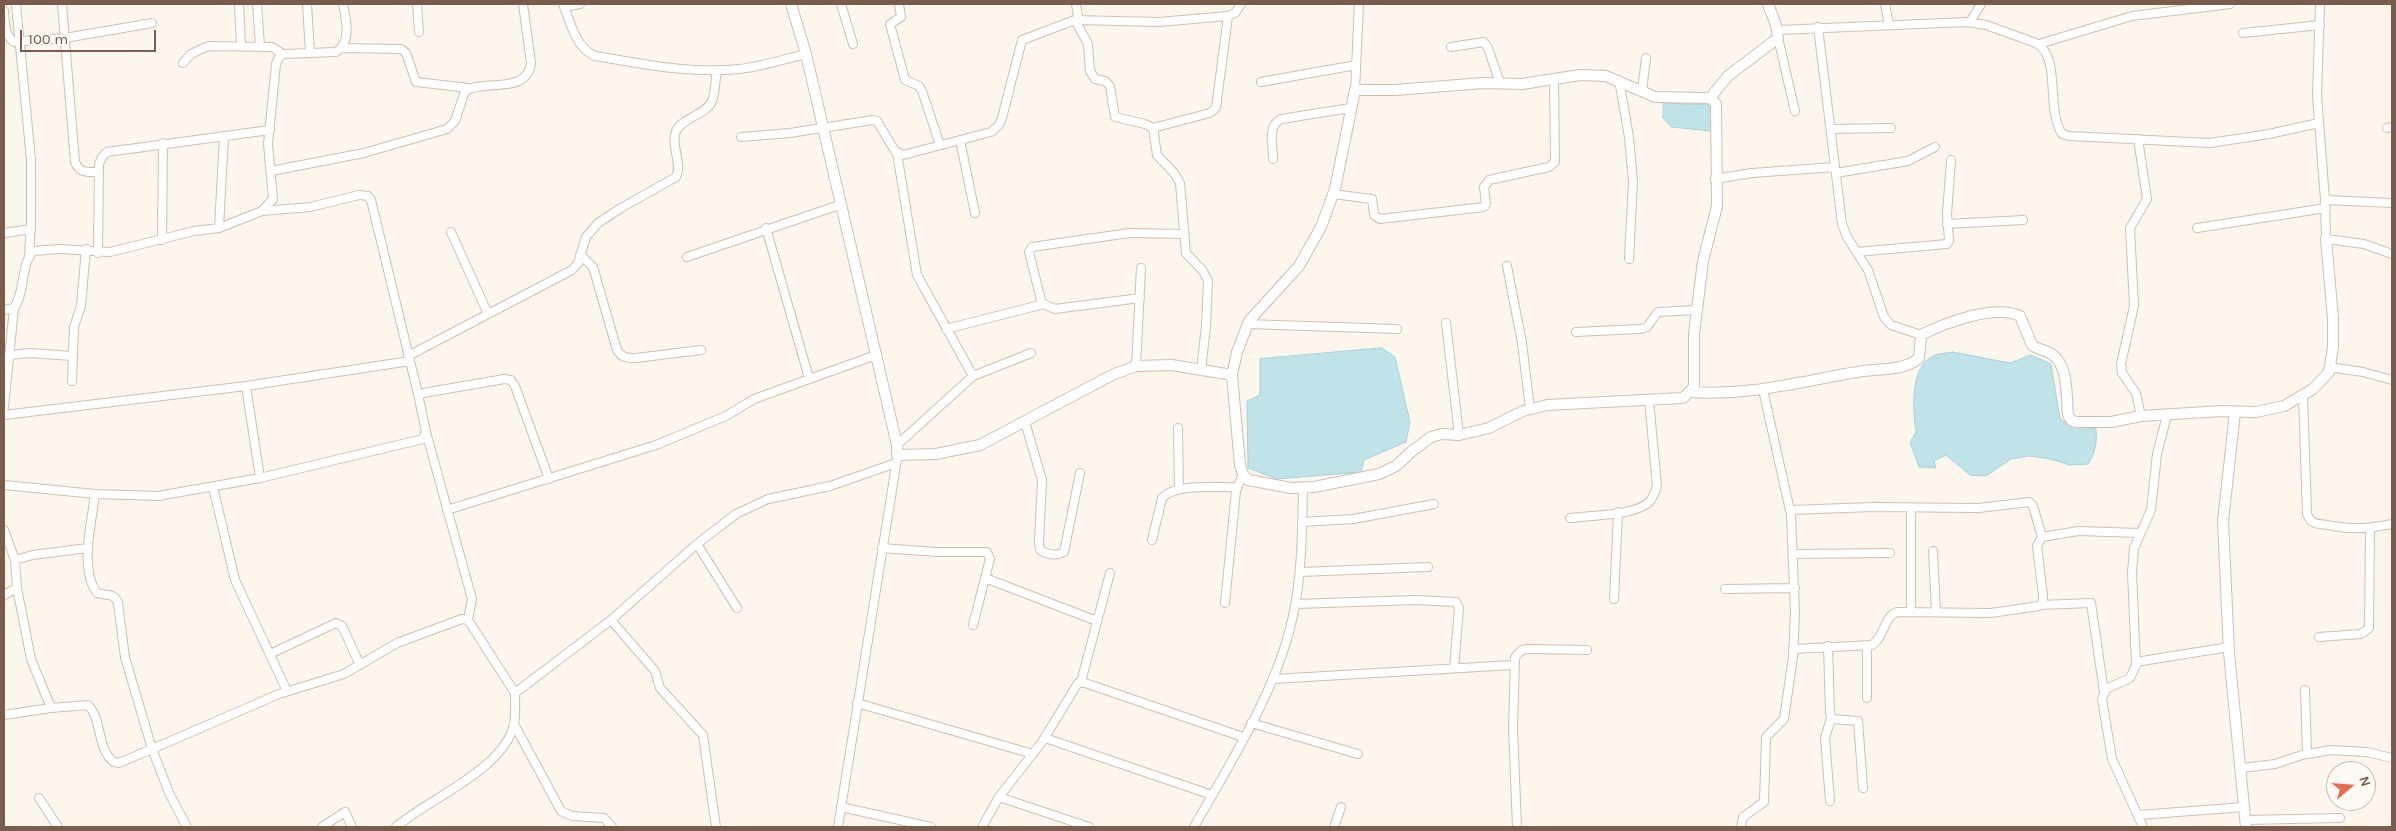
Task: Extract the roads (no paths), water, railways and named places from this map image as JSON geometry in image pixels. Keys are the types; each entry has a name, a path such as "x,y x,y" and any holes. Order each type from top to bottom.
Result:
{"street":[{"path":"4,407 14,308 18,302 29,256 31,229 31,160 16,4"},
{"path":"62,4 75,162 78,169 83,172 99,172"},
{"path":"239,4 241,46"},
{"path":"257,4 260,46"},
{"path":"308,4 310,52"},
{"path":"262,211 273,199 268,158 278,57 283,54 336,52 342,48 346,39 343,4"},
{"path":"417,4 419,32"},
{"path":"342,48 402,49 406,53 416,82 470,88 519,82 530,73 531,63 523,4"},
{"path":"580,4 564,5 579,45 586,52 595,56 667,68 717,70 742,68 806,54"},
{"path":"792,4 842,204 897,454 838,827"},
{"path":"841,4 853,44"},
{"path":"899,4 901,17 890,24 905,80 919,86 922,91 940,145"},
{"path":"1075,20 1078,17 1076,4"},
{"path":"897,153 903,155 991,132 999,125 1022,40 1075,20 1159,22 1228,16 1235,14 1241,4"},
{"path":"1355,90 1395,90 1500,83 1522,84 1580,75 1606,76 1655,97 1710,98 1716,104 1715,179 1717,206 1703,261 1692,365 1694,386 1689,392 1683,398 1547,405 1530,409 1489,428 1459,435 1442,434 1431,437 1396,466 1379,474 1303,488 1248,480 1243,474 1240,465 1232,376 1237,352 1248,324 1299,266 1321,226 1333,194 1355,90 1359,4"},
{"path":"1768,4 1778,34 1795,111"},
{"path":"1885,4 1889,25"},
{"path":"1970,22 1981,4"},
{"path":"2039,44 2132,16 2230,4"},
{"path":"1818,27 1842,224 1847,237 1868,270 1884,317 1891,325 1921,335 1937,327 1996,311 2012,312 2020,316 2032,345 2049,352 2059,361 2064,374 2068,415 2071,420 2110,422 2141,416 2167,414 2256,412 2284,406 2314,389 2329,372 2333,347 2333,319 2317,96 2320,4"},
{"path":"4,11 10,39 20,42 65,38 152,23"},
{"path":"1075,20 1088,44 1090,71 1095,79 1105,80 1110,86 1116,117 1145,124 1153,128 1210,113 1216,108 1228,16"},
{"path":"1710,98 1733,72 1778,34 1818,27 1970,22 1986,25 2043,47 2050,59 2053,106 2062,134 2069,136 2138,138 2191,144 2219,142 2319,123"},
{"path":"2243,33 2320,25"},
{"path":"1451,46 1484,42 1488,48 1500,83"},
{"path":"183,63 191,54 208,46 272,47 283,54"},
{"path":"1642,91 1646,58"},
{"path":"1261,82 1356,65"},
{"path":"4,415 246,386 409,358 572,270 577,266 586,237 598,223 620,208 676,178 678,170 675,133 679,126 708,106 712,100 717,70"},
{"path":"1333,194 1368,197 1373,201 1374,215 1380,219 1484,207 1486,204 1484,187 1488,180 1549,167 1555,162 1554,80"},
{"path":"1619,80 1628,137 1632,182 1629,259"},
{"path":"271,171 364,153 447,129 455,122 465,91 470,88"},
{"path":"1273,159 1272,129 1276,121 1351,108"},
{"path":"742,137 875,120 897,153 915,268 924,290 974,376"},
{"path":"1153,128 1157,155 1180,183 1188,258 1203,271 1208,281 1206,326 1200,370"},
{"path":"1831,129 1891,128"},
{"path":"98,253 99,172 102,157 107,152 270,130"},
{"path":"219,228 224,136"},
{"path":"2138,138 2147,199 2130,228 2134,306 2121,364 2122,373 2136,393 2141,416"},
{"path":"960,140 975,213"},
{"path":"162,240 163,143"},
{"path":"1715,179 1752,173 1836,170 1908,161 1935,147"},
{"path":"1857,252 1947,244 1949,237 1947,224 1951,160"},
{"path":"29,256 34,251 86,249 98,253 162,240 194,231 219,228 262,211 310,207 359,195 368,196 371,200 426,432 472,599 468,620 515,693 514,724 506,744 500,752 463,782 396,827"},
{"path":"2198,228 2325,204 2392,203"},
{"path":"687,256 842,204"},
{"path":"1947,224 2023,220"},
{"path":"766,228 809,378"},
{"path":"4,233 31,229"},
{"path":"451,232 488,314"},
{"path":"1041,303 1029,252 1032,247 1129,233 1184,234"},
{"path":"2326,239 2364,244 2392,254"},
{"path":"72,381 74,327 81,306 86,249"},
{"path":"580,255 593,267 617,350 621,355 626,358 636,358 701,350"},
{"path":"1507,266 1522,343 1530,409"},
{"path":"1136,366 1141,268"},
{"path":"946,329 1033,307 1041,303 1055,309 1140,298"},
{"path":"4,310 14,308"},
{"path":"1576,332 1640,330 1647,327 1658,312 1697,310"},
{"path":"1446,322 1459,435"},
{"path":"1248,324 1397,329"},
{"path":"1689,392 1763,390 1858,371 1903,367 1913,364 1919,358 1921,335"},
{"path":"10,356 30,353 72,356"},
{"path":"515,693 611,620 697,544 736,514 758,502 830,486 897,454 974,376 1031,354"},
{"path":"446,510 549,480 656,445 726,416 754,398 876,355"},
{"path":"897,454 936,454 980,445 1112,375 1136,366 1172,365 1232,376"},
{"path":"2329,367 2363,372 2392,380"},
{"path":"418,394 504,379 511,380 515,386 549,480"},
{"path":"246,386 260,478"},
{"path":"1741,827 1743,817 1764,802 1766,737 1784,718 1793,648 1795,588 1790,510 1763,390"},
{"path":"2303,395 2307,514 2310,520 2317,525 2352,530 2392,524"},
{"path":"1570,518 1618,512 1643,506 1649,502 1657,486 1649,400"},
{"path":"2235,412 2222,521 2229,647 2246,823 2340,818"},
{"path":"2104,692 2110,686 2130,678 2134,673 2136,662 2132,572 2134,548 2152,510 2157,454 2167,414"},
{"path":"1025,422 1042,480 1039,543 1040,550 1045,553 1058,555 1064,552 1080,473"},
{"path":"1178,428 1180,489"},
{"path":"4,485 95,494 158,496 260,478 420,441 424,439 426,432"},
{"path":"1225,604 1237,487 1243,474"},
{"path":"213,487 236,580 287,691"},
{"path":"1152,540 1162,498 1172,491 1180,489 1237,487"},
{"path":"1194,827 1273,679 1290,632 1300,572 1303,488"},
{"path":"95,494 88,548 94,589 97,593 116,597 124,657 152,748 170,795 188,827"},
{"path":"1790,510 1979,508 2029,502 2033,506 2042,537 2037,546 2043,595 2040,605"},
{"path":"1302,522 1353,519 1434,504"},
{"path":"1911,508 1912,612"},
{"path":"1614,599 1618,512"},
{"path":"2319,636 2361,634 2368,628 2370,528"},
{"path":"4,530 15,560 17,588 31,659 51,708"},
{"path":"2042,537 2078,531 2140,533"},
{"path":"697,544 737,608"},
{"path":"15,560 32,555 88,548"},
{"path":"882,548 936,552 987,552 990,558 973,625"},
{"path":"1933,551 1936,612"},
{"path":"1794,554 1890,553"},
{"path":"1300,572 1428,567"},
{"path":"1081,682 1110,573"},
{"path":"985,578 1097,621"},
{"path":"4,595 17,588"},
{"path":"1725,589 1795,588"},
{"path":"1296,604 1415,600 1456,602 1459,608 1454,668"},
{"path":"1793,648 1867,646 1877,642 1881,637 1892,614 1912,612 1992,613 2040,605 2091,603 2104,692 2102,699 2112,759 2143,827"},
{"path":"4,715 51,708 88,706 94,714 105,752 114,762 120,763 287,691 337,677 397,643 462,619 468,620"},
{"path":"611,620 654,670 660,688 703,735 716,827"},
{"path":"270,654 336,623 342,626 360,665"},
{"path":"1828,646 1831,718 1825,738 1830,801"},
{"path":"1867,646 1867,698"},
{"path":"2136,662 2229,647"},
{"path":"1517,827 1514,767 1514,657 1522,650 1587,650"},
{"path":"1273,679 1513,665"},
{"path":"982,827 999,797 1045,738 1075,685 1081,682 1243,737"},
{"path":"2305,690 2306,754"},
{"path":"857,703 1033,754"},
{"path":"1831,718 1858,721 1863,788"},
{"path":"1251,723 1358,754"},
{"path":"514,724 561,810 572,816 604,818 612,827"},
{"path":"1045,738 1212,795"},
{"path":"2242,768 2275,764 2306,754 2330,750 2367,752 2392,758"},
{"path":"999,797 1089,827"},
{"path":"39,798 58,827"},
{"path":"841,807 931,827"},
{"path":"1334,827 1341,807"},
{"path":"2138,815 2245,808"},
{"path":"322,827 345,812 352,827"}],"water":[{"path":"1664,103 1712,105 1711,131 1671,127 1663,118"},
{"path":"1382,348 1395,357 1410,422 1406,442 1364,460 1361,472 1277,479 1248,468 1247,401 1260,395 1260,359"},
{"path":"1953,352 2010,363 2031,355 2051,364 2060,419 2069,424 2096,429 2095,447 2088,464 2070,465 2050,459 2029,456 2011,459 1986,476 1970,475 1946,455 1934,461 1936,468 1919,467 1910,442 1916,432 1914,390 1916,380 1925,362 1933,356"}]}
